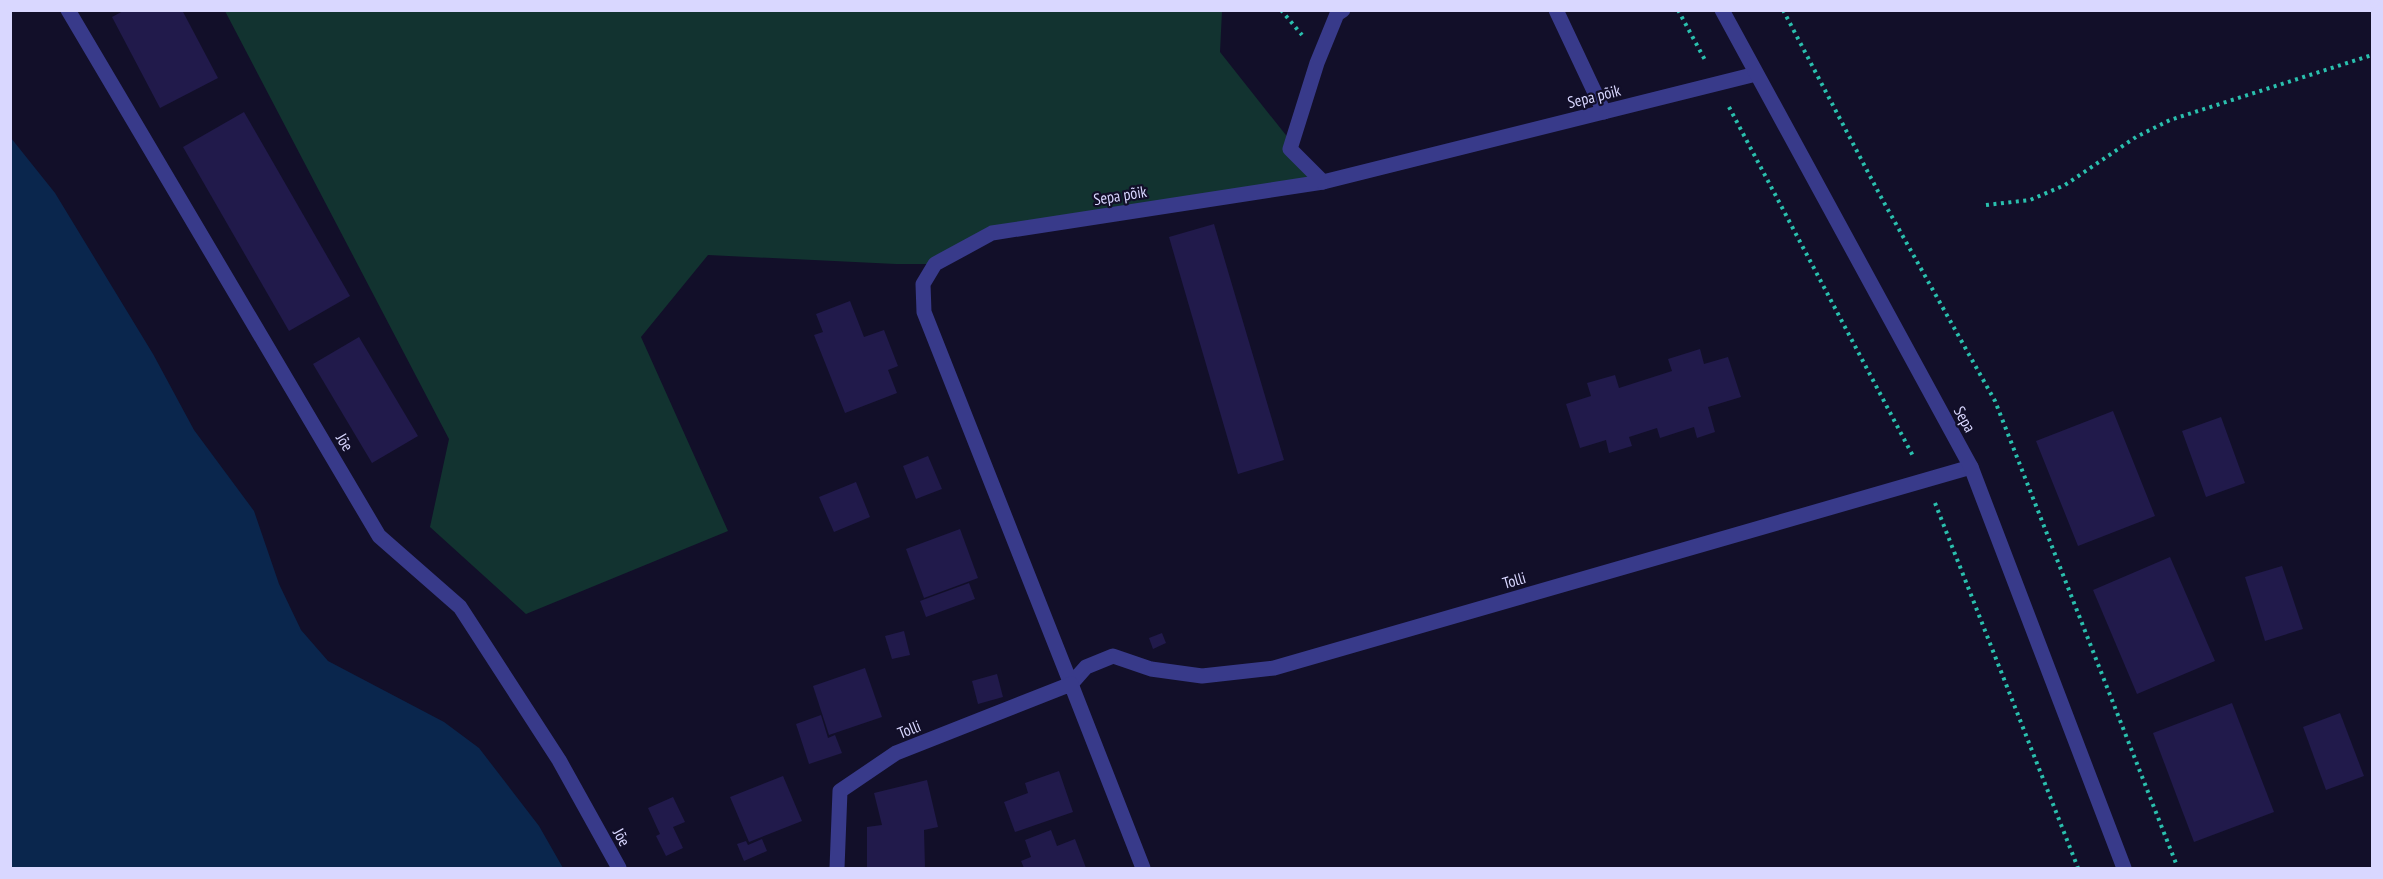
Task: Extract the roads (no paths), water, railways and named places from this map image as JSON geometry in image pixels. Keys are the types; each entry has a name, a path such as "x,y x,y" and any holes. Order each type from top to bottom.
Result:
{"street":[{"name":"Jõe","path":"69,10 379,536 460,607 559,760 619,868"},
{"path":"1323,182 1290,149 1317,63 1337,14 1343,10"},
{"path":"1556,10 1604,112"},
{"name":"Sepa","path":"1722,10 1971,468 2124,868"},
{"name":"Sepa põik","path":"1071,684 924,312 923,284 935,264 992,233 1323,182 1756,74"},
{"name":"Tolli","path":"837,868 840,791 896,753 1071,684 1086,667 1113,656 1151,669 1202,676 1275,668 1971,468"},
{"path":"1071,684 1143,868"}],"water":[{"path":"11,138 55,193 153,354 194,430 254,511 279,584 301,630 328,661 444,722 479,748 539,826 563,868 11,868"}]}
